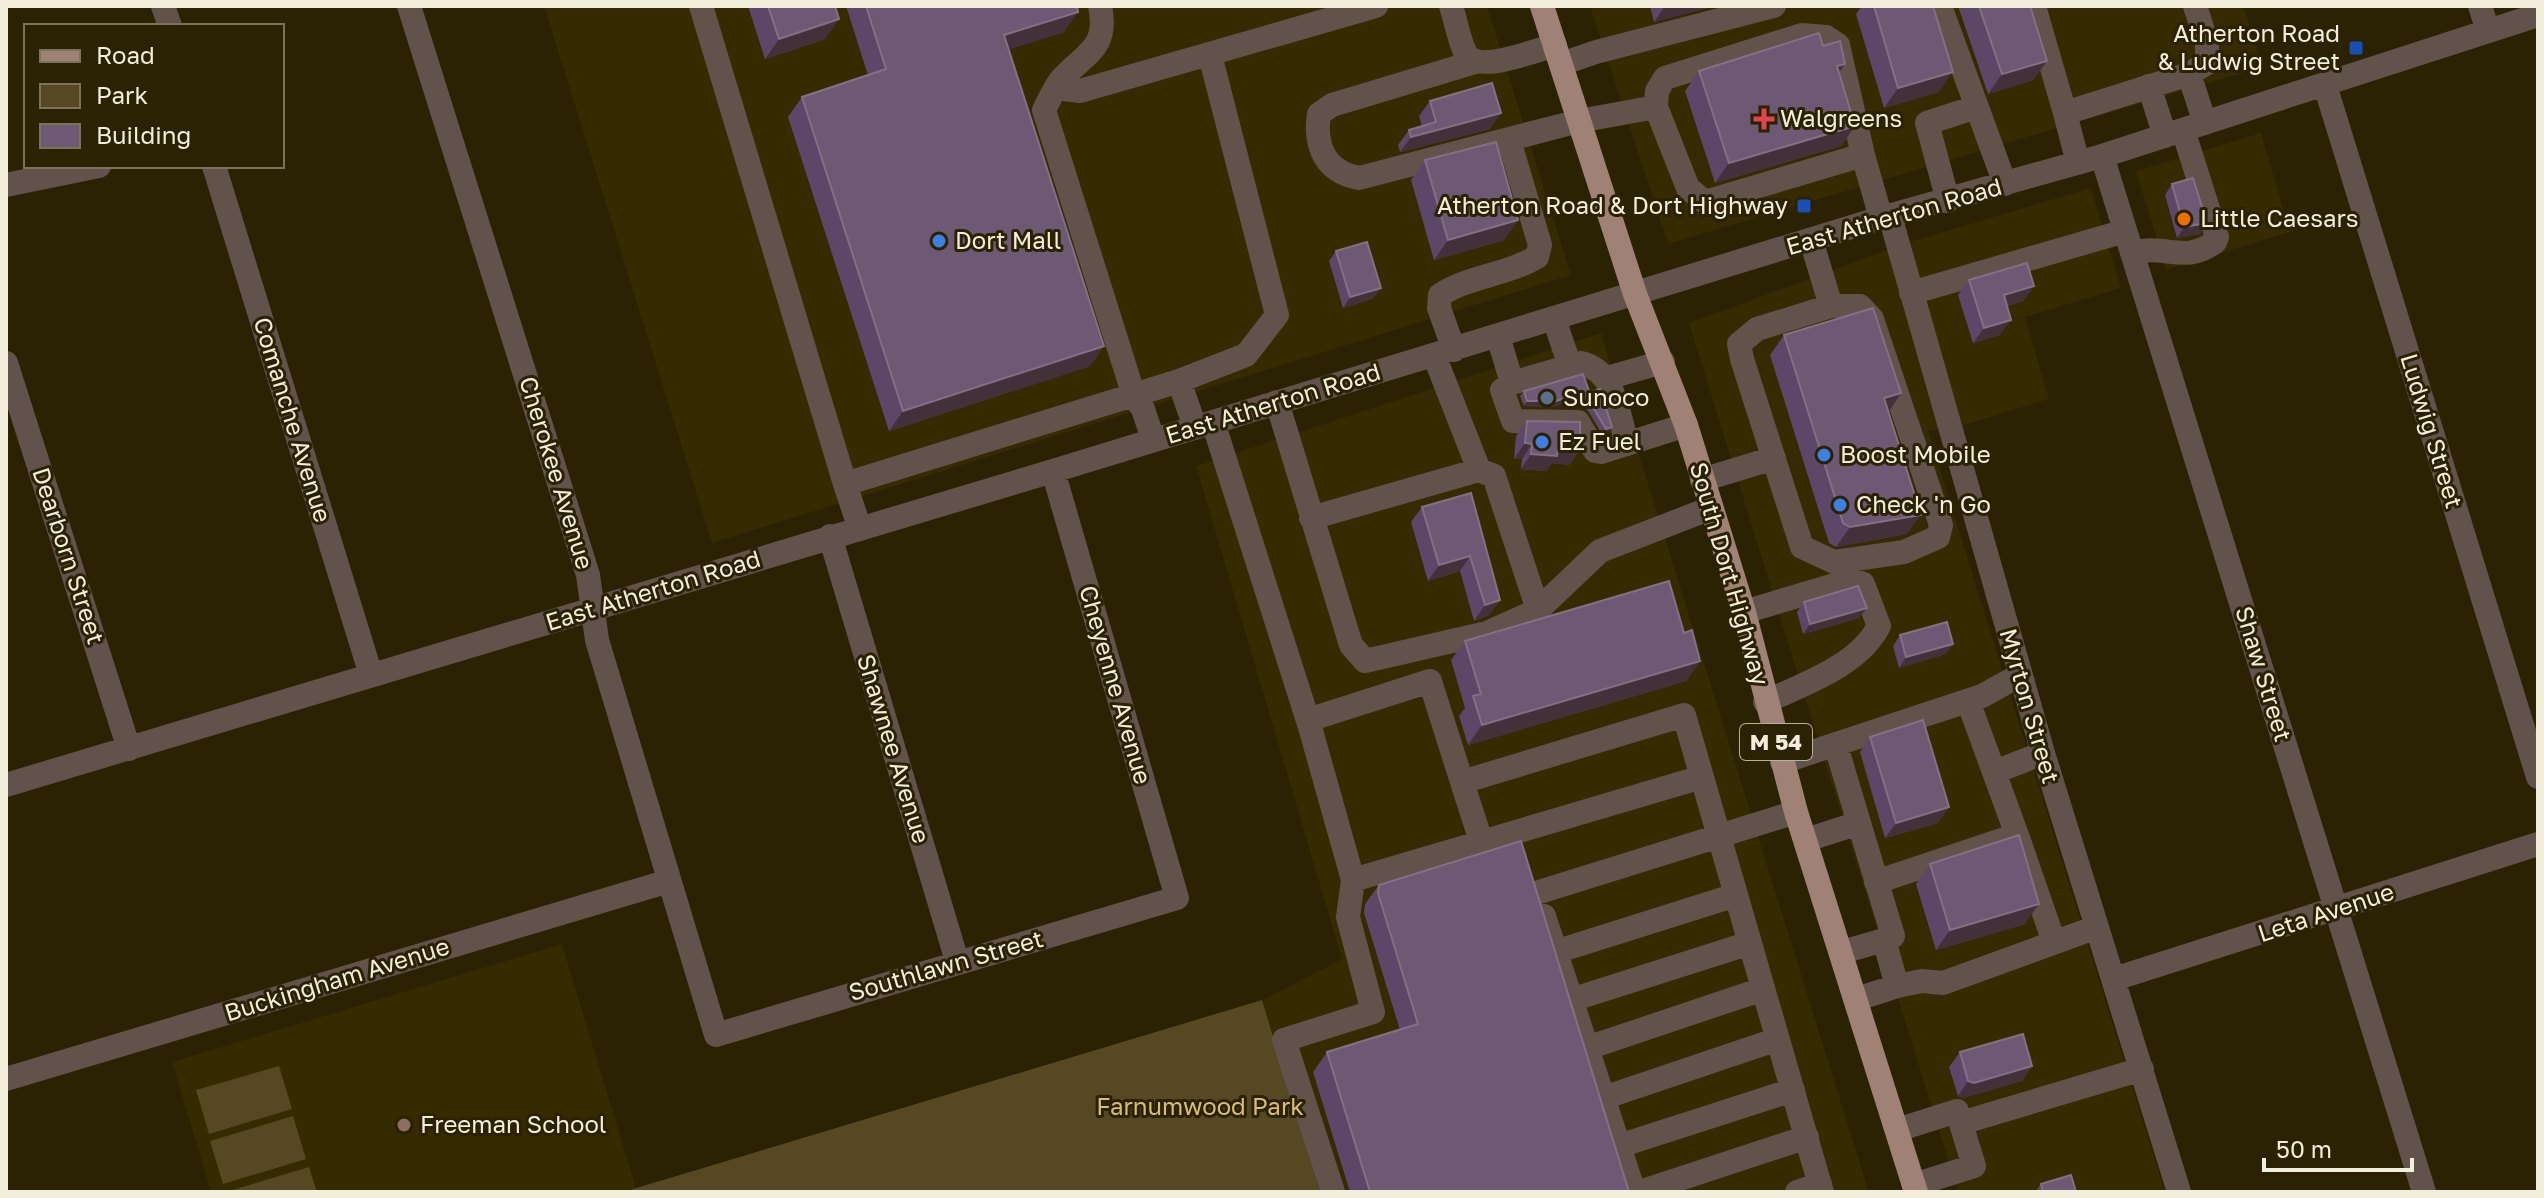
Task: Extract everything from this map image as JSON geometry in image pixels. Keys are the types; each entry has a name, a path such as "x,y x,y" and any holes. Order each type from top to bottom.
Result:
{"main road":[{"name":"South Dort Highway","path":"1542,6 1635,294 1686,425 1744,612 1796,812 1915,1188"}],"street":[{"name":"Cherokee Avenue","path":"409,6 588,575 598,642 716,1035"},
{"path":"701,6 860,529"},
{"path":"1100,6 1103,20 1097,48 1056,88 1044,110 1134,396 1143,409 1153,439"},
{"path":"1056,88 1080,91 1210,55 1313,15 1376,6"},
{"path":"1451,6 1466,54 1475,62"},
{"path":"1940,6 2005,184"},
{"path":"2034,6 2078,163"},
{"path":"2065,113 2189,74 2207,63 2208,51 2195,6"},
{"path":"2480,6 2501,20"},
{"path":"1769,7 1558,54 1487,64 1475,62 1332,105 1319,114 1317,127 1327,162 1340,175 1359,178 1579,121 1656,107 1688,188 1705,202 1863,155"},
{"name":"East Atherton Road","path":"6,785 1886,217 2102,156 2325,85 2501,20 2538,15"},
{"name":"Myrton Street","path":"1656,107 1657,91 1665,78 1802,35 1826,37 1838,45 1863,155 1911,293 2043,753 2179,1192"},
{"path":"845,484 1134,396 1246,355 1277,315 1210,55"},
{"path":"2184,130 2189,74"},
{"name":"Ludwig Street","path":"2325,85 2538,777"},
{"path":"1911,293 2129,242 2175,255 2193,253 2215,242 2217,237 2184,130 2149,86"},
{"path":"1948,201 1927,123 1976,107"},
{"path":"1479,470 1444,352 1440,295 1454,286 1524,265 1537,257 1540,245 1509,140"},
{"name":"Shaw Street","path":"2102,156 2424,1192"},
{"path":"6,185 89,168"},
{"name":"Comanche Avenue","path":"215,168 371,675"},
{"path":"1811,240 1831,306"},
{"path":"1831,306 1860,306 1872,319 1941,525 1938,537 1904,552 1834,562 1822,555 1812,555 1802,547 1739,344 1757,329 1831,306"},
{"path":"1554,319 1570,366"},
{"path":"1498,336 1512,383"},
{"path":"1607,378 1663,362"},
{"name":"Dearborn Street","path":"6,363 129,749"},
{"path":"1627,444 1607,378 1590,365 1570,366 1512,383 1502,390 1511,420 1516,423 1578,422 1584,426 1590,447 1601,452 1627,444 1686,425"},
{"path":"1179,381 1204,424 1308,720 1353,880 1348,917 1373,1012 1284,1040 1333,1192"},
{"path":"1277,402 1351,645 1365,661 1487,633 1538,610 1600,551 1638,533 1711,508"},
{"path":"1702,480 1774,458"},
{"path":"1311,518 1479,470 1494,476 1538,610"},
{"name":"Cheyenne Avenue","path":"1053,471 1177,898"},
{"name":"Shawnee Avenue","path":"830,536 957,961"},
{"path":"1744,612 1851,580 1863,584 1879,626 1873,638 1851,657 1765,702"},
{"path":"1782,762 1968,701 2020,675"},
{"path":"1308,720 1430,681 1482,844"},
{"path":"1968,701 2054,942"},
{"path":"1462,782 1684,715 1807,1137 1813,1189"},
{"path":"1836,746 1893,936 1842,952"},
{"path":"1995,772 2043,753"},
{"path":"1353,880 1482,844 1521,849 1702,777"},
{"path":"1536,893 1796,812"},
{"path":"1806,840 1859,823"},
{"path":"1876,882 2017,835"},
{"name":"Leta Avenue","path":"2114,979 2336,911 2538,844"},
{"path":"1521,849 1637,1192 1807,1137"},
{"name":"Buckingham Avenue","path":"6,1079 669,881"},
{"path":"1555,952 1736,895"},
{"name":"Southlawn Street","path":"716,1035 1177,898"},
{"path":"1857,999 1922,981 1943,983 2097,927"},
{"path":"1884,940 1897,986"},
{"path":"1571,1000 1750,943"},
{"path":"1587,1048 1763,989"},
{"path":"1603,1098 1778,1039"},
{"path":"1961,1123 2142,1069"},
{"path":"1619,1146 1793,1090"},
{"path":"1897,1130 1957,1111 1961,1123 1974,1166 1915,1188"}],"shaded area":[{"path":"544,6 1487,6 1571,275 712,543"},
{"path":"1590,6 2243,6 2263,67 1668,244"},
{"path":"2261,133 2290,232 2166,270 2136,171"},
{"path":"2091,188 2121,288 2025,317 2049,399 1964,425 1928,431 2165,1192 1958,1192 1689,323 1909,242"},
{"path":"1601,333 1869,1192 1320,1192 1262,1000 1342,959 1196,466"},
{"name":"Freeman School","path":"562,944 636,1188 623,1192 211,1192 172,1062"}],"green space":[{"name":"Farnumwood Park","path":"1262,1000 1320,1192 623,1192"},
{"path":"279,1066 292,1109 209,1134 196,1090"},
{"path":"293,1116 306,1159 223,1184 210,1141"},
{"path":"309,1167 317,1192 226,1192"}],"building":[{"path":"768,6 835,6 839,19 779,39"},
{"name":"Dort Mall","path":"866,6 1077,6 1078,12 1004,35 1104,346 903,411 802,97 886,69"},
{"path":"1874,6 1933,6 1953,72 1898,88"},
{"path":"1979,6 2030,6 2047,61 2002,74"},
{"name":"Walgreens","path":"1819,33 1823,46 1840,41 1845,64 1837,66 1855,126 1729,163 1699,71"},
{"path":"1492,83 1501,113 1411,137 1409,130 1436,122 1430,101"},
{"path":"1496,142 1518,220 1448,240 1425,160"},
{"path":"2193,178 2207,223 2184,227 2172,184"},
{"path":"1367,242 1381,288 1350,297 1336,251"},
{"path":"2027,263 2034,286 2004,295 2011,320 1984,328 1969,280"},
{"path":"1873,308 1901,393 1884,398 1921,515 1850,527 1843,523 1784,335"},
{"path":"1583,374 1589,391 1556,401 1527,401 1524,391"},
{"path":"1600,389 1612,427 1606,429 1585,394"},
{"path":"1527,421 1580,422 1580,450 1558,448 1557,456 1531,454 1532,444 1525,443"},
{"path":"1471,493 1500,600 1485,605 1470,556 1439,565 1422,507"},
{"path":"1669,581 1684,633 1692,630 1700,661 1482,725 1473,696 1481,694 1465,641"},
{"path":"1858,586 1867,608 1810,624 1804,602"},
{"path":"1947,622 1953,644 1906,657 1900,635"},
{"path":"1923,720 1949,807 1896,823 1870,737"},
{"path":"2019,835 2039,904 1950,930 1930,864"},
{"path":"1521,841 1629,1192 1370,1192 1327,1052 1418,1024 1378,893 1379,885"},
{"path":"2023,1034 2032,1066 1974,1083 1968,1081 1960,1052"},
{"path":"2071,1175 2076,1192 2043,1192 2041,1184"}],"place":[{"name":"Atherton Road & Ludwig Street","path":"2356,48"},
{"name":"Walgreens","path":"1764,119"},
{"name":"Atherton Road & Dort Highway","path":"1804,206"},
{"name":"Little Caesars","path":"2184,219"},
{"name":"Dort Mall","path":"939,241"},
{"name":"Sunoco","path":"1547,398"},
{"name":"Ez Fuel","path":"1542,442"},
{"name":"Boost Mobile","path":"1824,455"},
{"name":"Check 'n Go","path":"1840,505"},
{"name":"Freeman School","path":"404,1125"}]}
